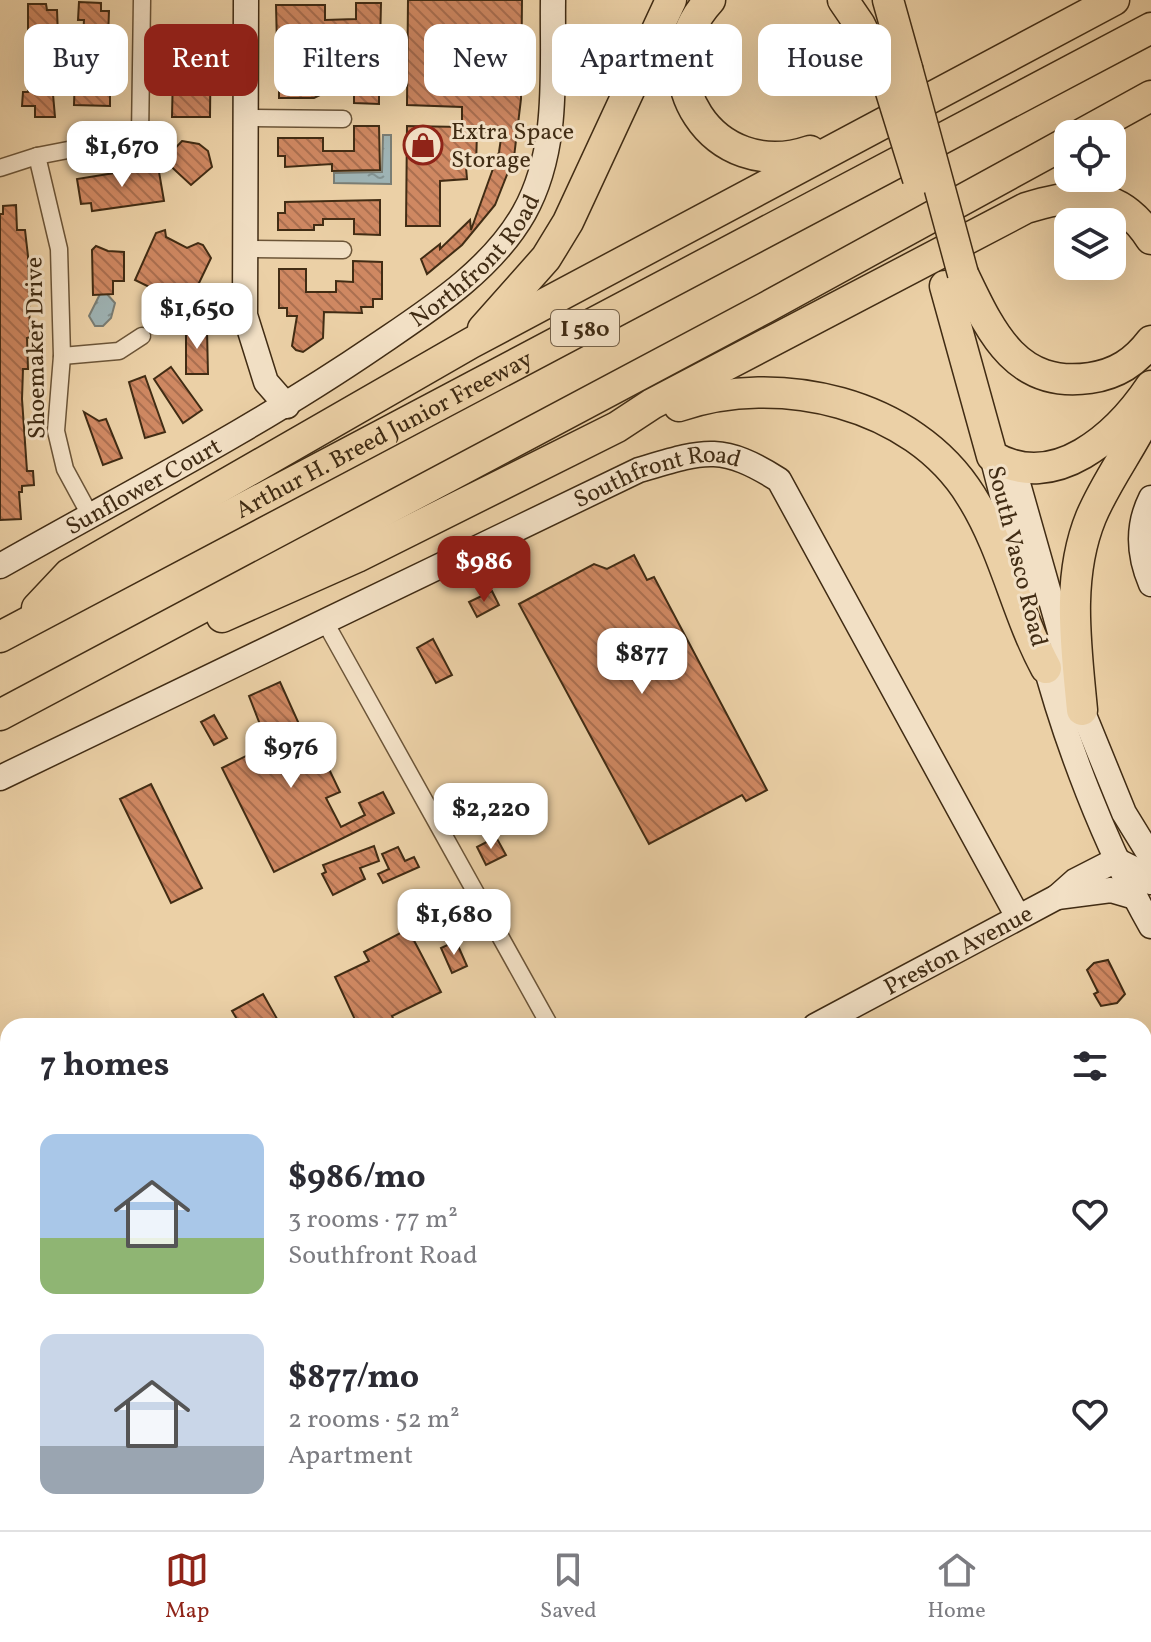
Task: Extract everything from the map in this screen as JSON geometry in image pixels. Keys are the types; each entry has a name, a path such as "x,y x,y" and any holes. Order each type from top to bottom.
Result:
{"highway":[{"path":"471,343 546,258 568,222 671,0"},
{"path":"710,0 699,11 686,39 682,74 692,103 708,130 726,145 753,157 785,160 817,149 840,148"},
{"path":"843,0 897,75"},
{"path":"865,0 897,75"},
{"path":"888,0 897,75"},
{"path":"897,75 908,33 899,0"},
{"path":"1029,45 1062,0"},
{"path":"9,632 69,574 471,343 1114,0"},
{"name":"Arthur H. Breed Junior Freeway","path":"9,632 1151,28"},
{"name":"South Vasco Road","path":"897,75 925,168 1002,461"},
{"path":"1107,120 1151,96"},
{"name":"I 580","path":"0,715 765,308 1054,150"},
{"path":"164,628 223,617 357,557 617,427 652,404 1026,208 1060,197 1109,201 1130,212 1151,239"},
{"path":"954,280 997,340 1024,366 1047,377 1072,381 1109,375 1134,361 1151,341"},
{"path":"1002,461 1067,462 1095,448 1128,420 1151,386"},
{"path":"617,427 710,395 759,390 818,397 862,409 909,435 946,465 971,495 1004,560 1025,630 1046,668"},
{"path":"1082,710 1074,635 1076,583 1084,541 1091,517 1151,406"}],"street":[{"path":"0,168 37,156 140,136 142,0"},
{"path":"246,0 245,315 266,382 287,406"},
{"name":"Northfront Road","path":"287,406 420,316 463,282 502,244 524,213 543,168 548,138 552,107 553,0"},
{"path":"246,118 343,119"},
{"name":"Shoemaker Drive","path":"37,156 45,175 59,249 62,356 56,431 65,469 90,515"},
{"path":"245,249 343,250"},
{"path":"62,356 119,351 142,336"},
{"name":"Sunflower Court","path":"0,566 287,406"},
{"name":"Southfront Road","path":"0,778 639,470 698,452 746,459 779,480 1018,917"},
{"name":"South Vasco Road","path":"1002,461 1054,698 1116,860"},
{"name":"South Vasco Road","path":"1002,461 1082,710 1124,813 1150,851"},
{"path":"1151,498 1143,515 1141,560 1151,584"},
{"path":"325,622 546,1018"},
{"path":"1105,828 1127,844 1150,851"},
{"path":"1057,897 1075,881 1116,860 1148,876 1143,890 1151,926"},
{"path":"1057,897 1111,890 1143,890"},
{"name":"Preston Avenue","path":"830,1018 1057,897"}],"water":[{"path":"383,135 391,135 391,184 334,183 334,173 382,172"},
{"path":"100,294 107,294 115,303 111,318 103,326 95,326 89,316"}],"building":[{"path":"408,0 522,0 522,24 424,24 424,96 521,96 514,157 495,205 462,245 427,274 421,259 440,244 440,249 470,220 471,230 499,152 502,132 477,132 476,166 466,167 467,179 440,181 440,226 406,226 407,126 462,127 462,107 407,105"},
{"path":"79,2 101,3 101,11 109,11 108,24 84,24 84,20 78,20"},
{"path":"356,3 381,3 381,24 276,24 276,5 325,5 325,20 356,19"},
{"path":"28,4 46,4 47,10 57,10 58,24 28,24"},
{"path":"23,92 24,96 53,96 55,117 35,117 35,106 22,106"},
{"path":"74,96 110,96 110,106 74,105"},
{"path":"172,96 210,96 210,117 172,117"},
{"path":"279,96 318,96 314,98"},
{"path":"354,96 379,96 379,104 354,103"},
{"path":"354,126 379,126 380,170 332,171 332,164 285,167 285,156 278,156 278,138 323,138 323,151 354,151"},
{"path":"182,141 199,144 208,151 212,167 191,185 164,160"},
{"path":"158,166 164,201 92,211 91,203 81,204 77,179"},
{"path":"380,200 380,235 354,234 354,219 323,219 323,225 314,225 314,230 278,230 278,213 285,213 285,202"},
{"path":"16,205 17,230 25,230 28,256 30,337 27,338 28,369 23,369 22,399 27,471 33,471 34,485 22,486 22,492 19,492 21,519 0,520 0,214 3,214 3,206"},
{"path":"165,230 166,237 187,248 198,243 203,245 211,258 188,306 135,280 156,233"},
{"path":"96,246 124,252 124,281 113,281 113,294 93,295 92,250"},
{"path":"353,261 382,262 382,299 373,299 373,307 361,307 362,313 324,312 323,338 303,352 296,350 292,346 297,316 287,316 287,308 279,308 279,269 306,269 306,292 336,292 336,281 353,282"},
{"path":"196,325 199,330 207,330 208,374 186,374 186,330"},
{"path":"171,367 202,410 183,423 154,379"},
{"path":"145,376 165,432 145,438 129,382"},
{"path":"84,412 99,421 106,419 122,458 103,465"},
{"path":"634,555 647,580 654,577 767,790 746,801 742,795 649,844 519,604 594,564 607,569"},
{"path":"492,591 499,605 477,617 469,602"},
{"path":"433,639 452,675 436,683 417,648"},
{"path":"280,682 299,724 283,732 294,755 317,744 340,792 326,798 341,827 365,815 359,803 383,792 394,813 274,872 222,768 268,745 249,696"},
{"path":"214,715 227,738 214,745 201,722"},
{"path":"151,784 202,888 171,903 120,799"},
{"path":"496,837 506,855 486,865 477,847"},
{"path":"374,846 379,861 360,868 365,879 333,895 322,874 326,872 323,865"},
{"path":"398,847 405,861 414,857 419,867 383,883 378,874 389,869 382,854"},
{"path":"408,929 441,992 393,1018 354,1018 335,977 369,961 364,952"},
{"path":"456,941 467,966 452,973 441,948"},
{"path":"1108,960 1125,994 1117,1003 1101,1006 1087,970 1094,963"},
{"path":"263,994 276,1018 236,1018 232,1011"}],"place":[{"name":"Extra Space Storage","path":"423,145"}]}
